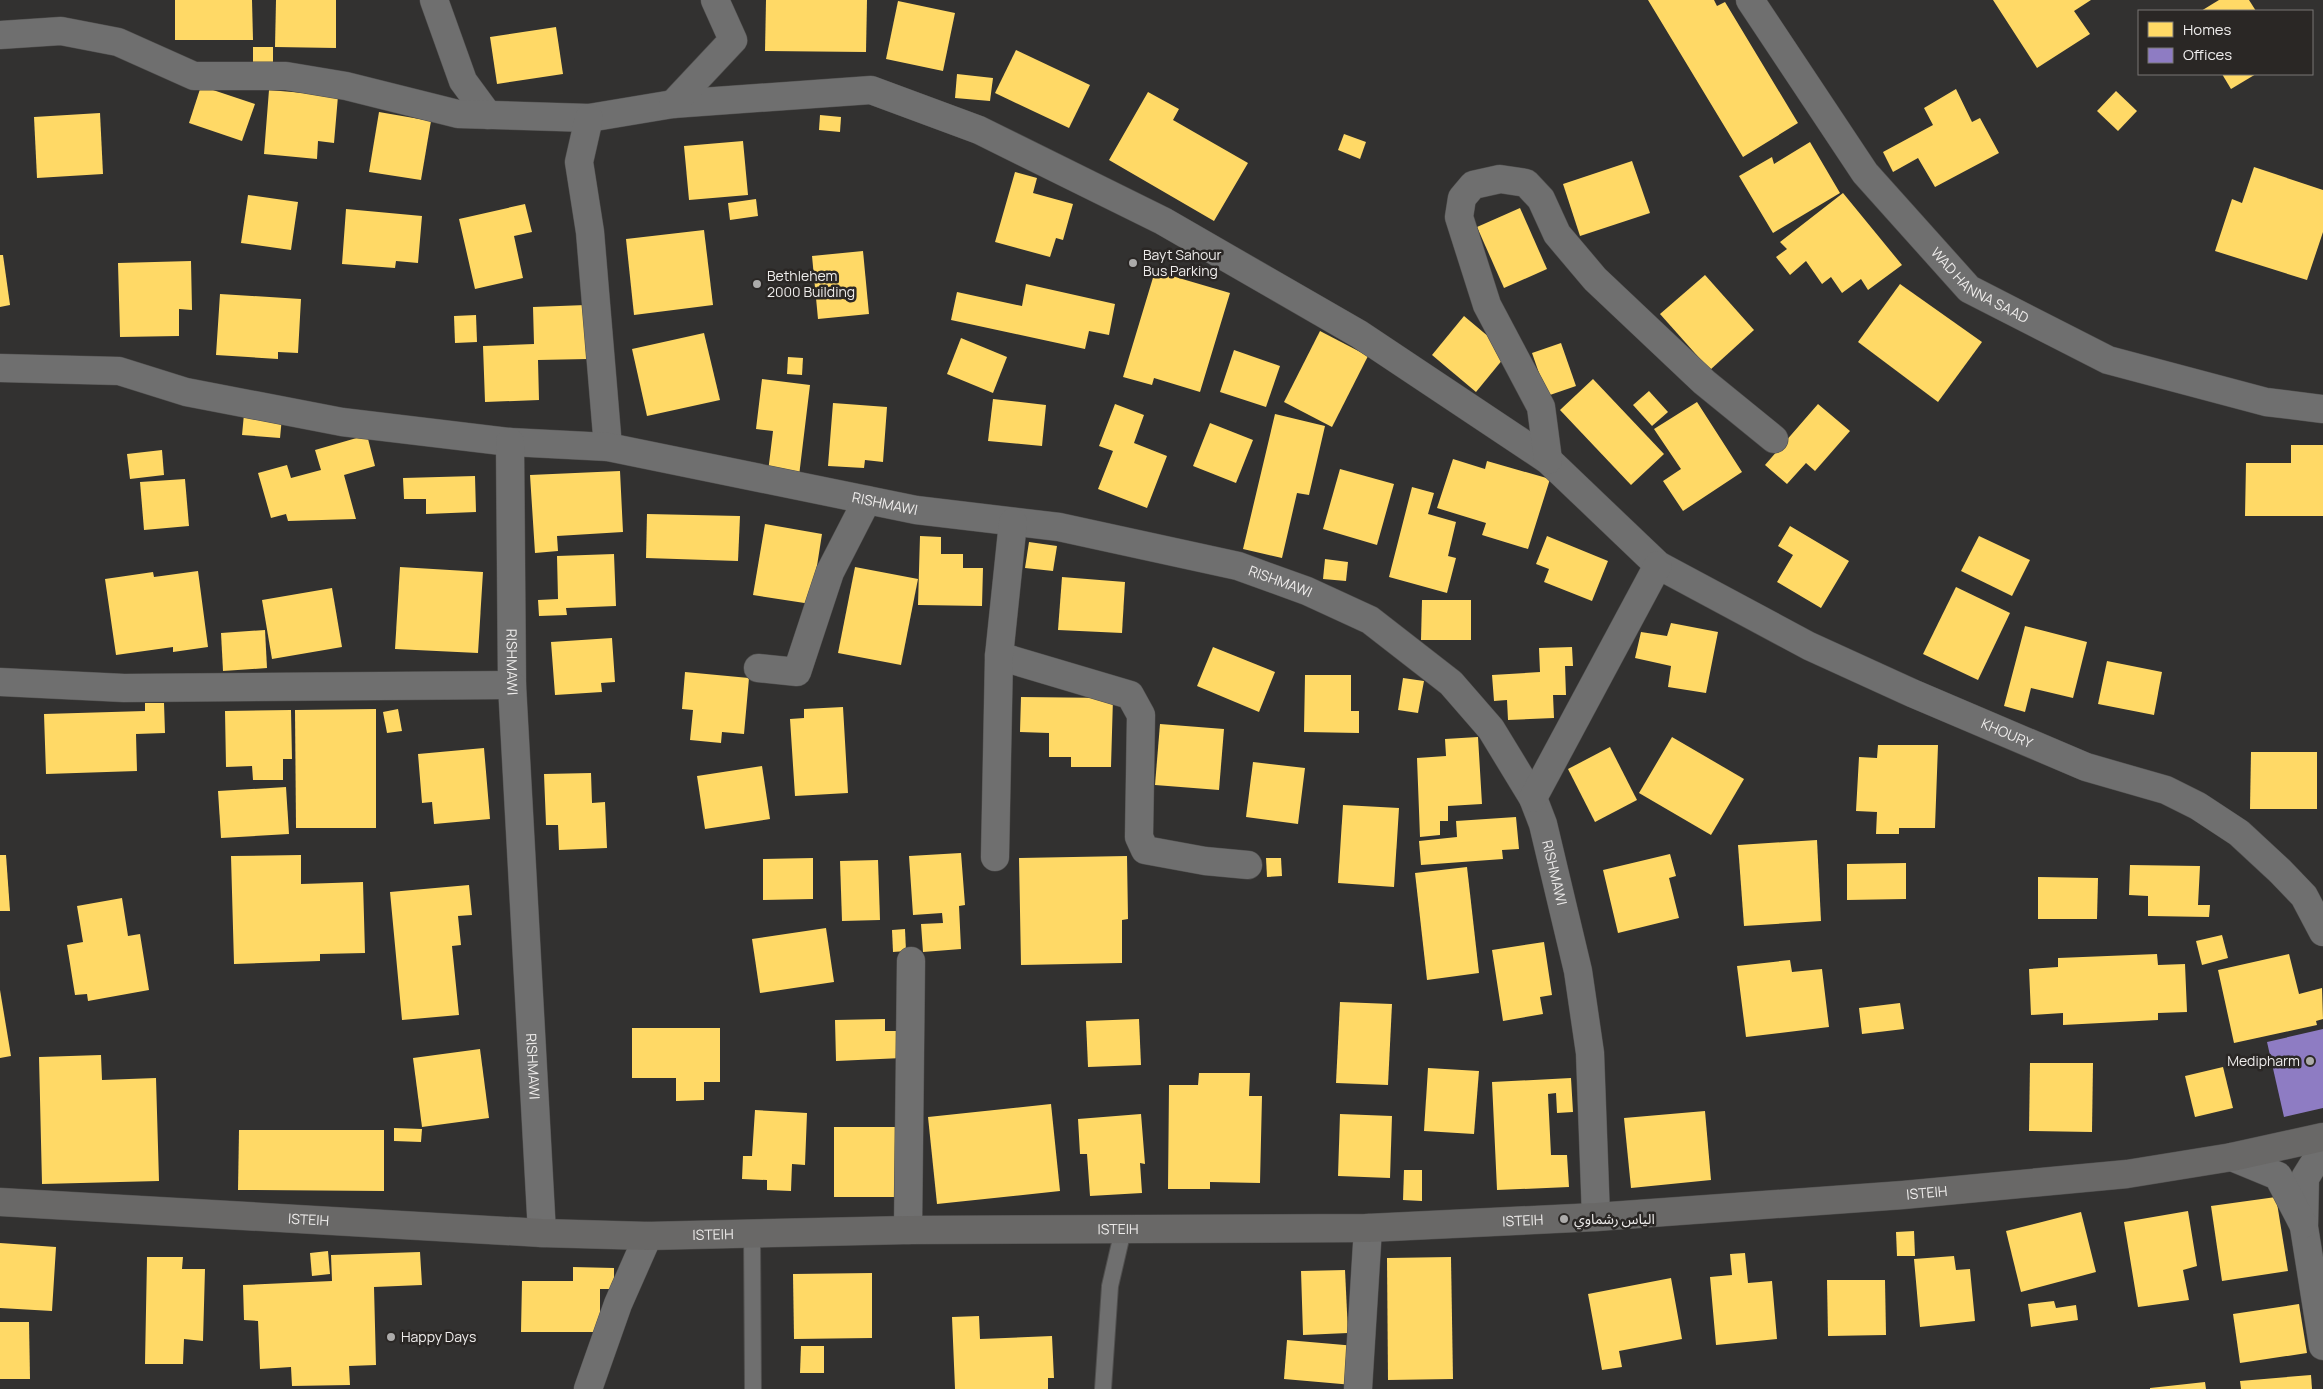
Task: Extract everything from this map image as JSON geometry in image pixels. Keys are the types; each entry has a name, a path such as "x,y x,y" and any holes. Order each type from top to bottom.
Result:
{"street":[{"path":"434,0 463,81 488,115"},
{"path":"673,104 733,40 715,0"},
{"name":"WAD HANNA SAAD","path":"1750,0 1866,173 1969,289 2108,360 2266,402 2323,409"},
{"name":"KHOURY","path":"0,36 61,31 118,42 194,76 286,76 346,86 458,114 589,118 673,104 870,90 979,130 1163,221 1359,334 1548,460 1658,565 1809,646 1912,693 2086,767 2166,790 2198,806 2239,833 2280,871 2304,896 2323,932"},
{"path":"589,118 579,162 590,232 608,447"},
{"path":"1548,460 1541,407 1487,305 1459,217 1462,198 1473,185 1500,179 1526,183 1541,199 1557,234 1595,279 1704,382 1774,439"},
{"path":"0,368 119,371 186,392 342,422 510,442"},
{"name":"RISHMAWI","path":"542,1233 512,685 510,442 608,447 916,510 1059,527 1238,566 1307,591 1370,620 1452,683 1490,729 1533,798 1543,824 1580,980 1590,1053 1596,1217"},
{"path":"758,668 797,672 830,572 867,500"},
{"path":"994,857 999,656 1013,522"},
{"path":"1533,798 1658,565"},
{"path":"999,656 1130,695 1141,715 1139,837 1145,850 1205,861 1248,865"},
{"path":"0,682 124,688 512,685"},
{"path":"908,1230 911,961"},
{"name":"ISTEIH","path":"0,1202 542,1233 648,1236 908,1230 1368,1228 1596,1217 1922,1193 2127,1174 2232,1157 2323,1137"},
{"path":"2323,1149 2305,1178 2304,1228 2323,1346"},
{"path":"2232,1157 2278,1176 2304,1228"},
{"path":"1358,1389 1368,1228"},
{"path":"588,1389 618,1304 648,1236"}],"lane":[{"path":"1104,1389 1110,1286 1123,1230"},
{"path":"752,1234 753,1389"}],"building: Homes":[{"path":"175,0 252,0 253,40 175,40"},
{"path":"276,0 336,0 336,48 275,47"},
{"path":"766,0 867,0 866,52 765,51"},
{"path":"1648,0 1714,0 1717,6 1725,2 1798,123 1743,157"},
{"path":"1993,0 2091,0 2074,11 2090,34 2037,68"},
{"path":"2219,0 2249,0 2255,10 2203,10"},
{"path":"898,1 955,13 943,71 886,59"},
{"path":"556,27 563,74 497,84 490,37"},
{"path":"253,47 273,47 273,64 253,64"},
{"path":"1016,50 1090,85 1069,128 995,93"},
{"path":"957,74 993,78 990,101 955,98"},
{"path":"2223,75 2254,75 2231,89"},
{"path":"201,86 255,104 242,141 189,123"},
{"path":"1956,89 1972,122 1980,118 1999,153 1935,187 1918,158 1893,172 1883,152 1933,125 1924,108"},
{"path":"269,90 338,96 334,143 318,141 317,159 264,154"},
{"path":"2116,91 2137,111 2118,131 2097,111"},
{"path":"1148,92 1179,109 1173,120 1248,163 1214,221 1109,160"},
{"path":"379,112 431,121 421,180 369,172"},
{"path":"100,113 103,174 37,178 34,117"},
{"path":"820,115 841,117 840,132 819,130"},
{"path":"1344,134 1366,142 1360,159 1338,150"},
{"path":"743,141 748,195 689,200 684,146"},
{"path":"1810,142 1840,193 1773,233 1739,176 1772,157 1774,164"},
{"path":"1632,161 1650,213 1580,236 1563,184"},
{"path":"2254,167 2323,190 2323,232 2307,280 2215,251 2232,199 2242,203"},
{"path":"1015,172 1037,178 1033,193 1073,204 1063,240 1056,238 1050,257 995,242"},
{"path":"1843,193 1902,265 1868,290 1861,279 1842,293 1831,277 1822,284 1806,261 1790,275 1776,257 1787,249 1780,242"},
{"path":"248,195 298,202 291,250 241,243"},
{"path":"756,199 758,216 730,220 728,203"},
{"path":"525,204 532,232 514,236 523,278 475,289 459,219"},
{"path":"1520,208 1547,269 1504,288 1477,227"},
{"path":"346,209 422,216 418,263 396,261 395,268 342,264"},
{"path":"704,230 713,305 634,315 626,239"},
{"path":"863,251 869,314 818,319 812,256"},
{"path":"0,255 3,255 10,305 0,307"},
{"path":"191,261 192,310 179,309 179,336 120,337 118,263"},
{"path":"1155,271 1230,293 1200,392 1154,378 1152,385 1123,377"},
{"path":"1705,275 1754,330 1710,370 1660,314"},
{"path":"1026,284 1115,304 1109,335 1089,331 1085,349 951,320 957,292 1022,306"},
{"path":"1900,284 1982,342 1938,402 1858,342"},
{"path":"220,294 301,299 298,353 278,352 278,359 216,355"},
{"path":"586,305 588,359 538,360 539,400 485,402 483,346 534,344 533,307"},
{"path":"476,315 477,342 455,343 454,316"},
{"path":"1464,316 1508,353 1476,392 1432,355"},
{"path":"1320,331 1368,356 1332,427 1284,402"},
{"path":"704,333 720,400 647,416 632,349"},
{"path":"961,338 1007,357 993,393 947,374"},
{"path":"1561,343 1576,386 1547,396 1532,353"},
{"path":"1234,350 1280,366 1266,407 1220,392"},
{"path":"788,357 803,358 802,375 787,374"},
{"path":"762,379 810,385 799,476 768,472 773,431 756,429"},
{"path":"1593,379 1664,454 1631,485 1560,410"},
{"path":"1649,391 1668,412 1652,426 1633,405"},
{"path":"993,399 1046,405 1042,446 988,441"},
{"path":"1697,402 1742,472 1683,511 1663,481 1681,469 1654,429"},
{"path":"833,403 887,407 883,462 865,460 864,468 828,466"},
{"path":"1115,404 1144,415 1134,443 1167,456 1147,508 1098,489 1113,451 1099,446"},
{"path":"1818,404 1850,431 1815,471 1806,463 1787,484 1765,465"},
{"path":"244,414 282,417 280,438 242,435"},
{"path":"1275,414 1325,426 1309,495 1297,493 1282,558 1243,549"},
{"path":"1210,423 1253,440 1236,483 1193,466"},
{"path":"367,435 375,466 344,475 356,519 288,521 286,514 271,518 258,473 287,465 291,478 321,470 315,450"},
{"path":"2291,445 2323,445 2323,516 2245,516 2246,463 2291,463"},
{"path":"162,450 164,475 130,479 127,454"},
{"path":"1453,459 1485,469 1487,461 1550,479 1528,549 1482,535 1486,523 1437,508"},
{"path":"1340,469 1394,484 1377,545 1323,529"},
{"path":"620,471 623,532 557,536 558,551 535,553 530,475"},
{"path":"475,476 476,512 426,514 426,499 404,499 403,478"},
{"path":"185,479 189,526 144,530 140,482"},
{"path":"1412,487 1434,493 1428,514 1456,522 1448,556 1456,558 1447,593 1389,577"},
{"path":"647,514 740,516 738,561 646,558"},
{"path":"765,524 822,534 811,604 753,595"},
{"path":"1790,526 1849,561 1821,608 1777,582 1793,555 1778,546"},
{"path":"920,536 941,537 941,554 963,554 963,568 983,568 982,606 918,605"},
{"path":"1547,536 1608,561 1592,601 1544,582 1549,569 1536,564"},
{"path":"1979,536 2030,560 2012,596 1961,571"},
{"path":"1029,542 1057,546 1053,571 1025,568"},
{"path":"614,554 616,606 566,608 567,615 539,616 538,600 558,599 557,556"},
{"path":"1325,559 1348,562 1346,581 1323,579"},
{"path":"400,567 483,572 478,653 395,649"},
{"path":"855,567 918,579 901,665 838,653"},
{"path":"198,571 208,647 173,652 173,647 116,655 105,579 153,572 154,577"},
{"path":"1062,577 1125,582 1122,633 1058,630"},
{"path":"1956,587 2010,613 1978,680 1923,654"},
{"path":"332,588 342,647 272,659 262,600"},
{"path":"1422,600 1471,600 1471,640 1421,640"},
{"path":"1671,623 1718,632 1706,693 1668,687 1671,666 1635,658 1641,632 1667,636"},
{"path":"2025,626 2087,642 2073,698 2031,688 2025,712 2004,706"},
{"path":"265,630 267,668 223,671 221,633"},
{"path":"612,638 615,682 601,683 602,692 555,695 551,642"},
{"path":"1213,647 1275,672 1259,712 1197,686"},
{"path":"1572,647 1573,666 1565,666 1566,695 1553,695 1554,718 1508,720 1507,700 1494,701 1492,675 1540,672 1539,648"},
{"path":"2107,661 2162,672 2154,715 2098,704"},
{"path":"685,672 749,678 744,734 722,732 721,743 690,740 693,710 682,709"},
{"path":"1305,675 1351,675 1351,711 1359,711 1359,733 1304,732"},
{"path":"1403,678 1424,681 1418,713 1398,710"},
{"path":"1021,697 1113,698 1111,767 1071,767 1071,757 1049,757 1049,733 1020,732"},
{"path":"145,703 164,703 165,733 136,734 137,771 46,774 44,714 145,711"},
{"path":"843,707 848,793 795,796 790,719 804,718 804,709"},
{"path":"376,709 376,828 296,828 295,710"},
{"path":"398,709 402,731 387,733 383,712"},
{"path":"291,710 292,759 283,759 283,780 253,780 252,766 226,767 225,711"},
{"path":"1160,724 1224,729 1219,790 1155,785"},
{"path":"1478,737 1482,804 1448,806 1448,821 1440,821 1440,835 1420,837 1417,758 1446,756 1445,739"},
{"path":"1672,737 1744,779 1711,835 1639,793"},
{"path":"1878,745 1938,745 1935,828 1899,828 1899,834 1876,834 1877,812 1856,811 1859,757 1877,758"},
{"path":"1610,747 1637,800 1595,822 1568,769"},
{"path":"484,748 490,819 434,824 432,802 422,803 418,754"},
{"path":"2251,752 2317,752 2317,809 2250,809"},
{"path":"1253,762 1305,768 1298,824 1246,817"},
{"path":"762,766 770,819 705,829 697,776"},
{"path":"591,773 592,803 605,802 607,848 559,850 558,825 546,825 544,774"},
{"path":"286,787 289,834 221,838 218,791"},
{"path":"1343,805 1399,808 1394,887 1338,883"},
{"path":"1516,817 1519,849 1502,850 1503,859 1421,865 1419,841 1457,837 1456,821"},
{"path":"1817,840 1821,921 1744,926 1738,845"},
{"path":"961,853 965,905 959,906 961,949 923,952 921,924 943,923 942,913 913,915 909,856"},
{"path":"1670,854 1676,876 1669,878 1679,918 1618,933 1603,870"},
{"path":"0,855 6,855 10,911 0,911"},
{"path":"301,855 301,884 363,882 365,953 320,954 320,961 234,964 231,856"},
{"path":"1127,856 1128,919 1122,920 1122,963 1021,965 1019,858"},
{"path":"813,858 813,899 763,900 763,859"},
{"path":"1266,858 1281,858 1282,876 1267,877"},
{"path":"878,860 880,920 842,921 840,861"},
{"path":"1906,863 1906,899 1847,900 1847,864"},
{"path":"2130,865 2200,866 2198,905 2210,905 2209,917 2148,916 2148,896 2129,895"},
{"path":"1467,867 1479,973 1427,980 1415,873"},
{"path":"2038,877 2098,878 2097,919 2038,919"},
{"path":"469,885 472,915 458,916 461,945 452,946 459,1015 402,1020 390,892"},
{"path":"122,898 128,936 140,934 149,990 88,1001 87,994 75,995 67,945 83,942 77,906"},
{"path":"826,928 834,982 760,993 752,939"},
{"path":"905,929 906,951 893,952 892,930"},
{"path":"2222,935 2228,958 2202,965 2196,941"},
{"path":"1544,942 1552,995 1540,997 1543,1014 1503,1021 1492,950"},
{"path":"2157,954 2158,965 2185,964 2187,1012 2158,1013 2158,1020 2063,1025 2063,1013 2031,1015 2029,969 2058,967 2058,958"},
{"path":"2289,954 2299,994 2322,988 2323,1019 2316,1021 2317,1025 2234,1043 2218,970"},
{"path":"1790,960 1792,972 1822,969 1829,1027 1746,1037 1737,966"},
{"path":"0,990 11,1056 0,1058"},
{"path":"1340,1002 1392,1004 1388,1085 1336,1083"},
{"path":"1900,1003 1904,1029 1862,1034 1859,1008"},
{"path":"885,1019 885,1031 901,1031 902,1058 836,1061 835,1020"},
{"path":"1139,1019 1141,1065 1088,1067 1086,1021"},
{"path":"632,1028 720,1028 720,1082 704,1082 704,1100 676,1101 676,1078 632,1078"},
{"path":"480,1049 489,1118 422,1127 413,1058"},
{"path":"101,1055 102,1080 156,1078 159,1181 42,1184 39,1057"},
{"path":"2030,1063 2093,1063 2092,1132 2029,1131"},
{"path":"2223,1067 2233,1108 2195,1117 2185,1076"},
{"path":"1428,1068 1479,1071 1474,1134 1424,1131"},
{"path":"1199,1073 1250,1073 1249,1096 1262,1096 1260,1183 1210,1182 1210,1189 1168,1189 1169,1085 1198,1085"},
{"path":"1571,1078 1573,1112 1557,1113 1556,1093 1548,1094 1551,1155 1567,1155 1569,1187 1497,1190 1492,1082"},
{"path":"1051,1104 1060,1191 937,1204 928,1117"},
{"path":"755,1110 807,1113 805,1165 792,1164 791,1191 767,1190 767,1180 742,1179 743,1156 752,1156"},
{"path":"1705,1111 1711,1180 1631,1188 1624,1118"},
{"path":"1141,1114 1145,1164 1140,1163 1142,1193 1090,1196 1087,1154 1080,1154 1078,1119"},
{"path":"1340,1114 1392,1116 1390,1178 1338,1176"},
{"path":"834,1127 895,1127 895,1197 834,1197"},
{"path":"394,1128 422,1129 421,1142 394,1141"},
{"path":"239,1130 384,1130 384,1191 238,1190"},
{"path":"1404,1170 1422,1170 1422,1201 1403,1200"},
{"path":"2276,1197 2288,1271 2222,1281 2211,1206"},
{"path":"2188,1211 2197,1266 2183,1270 2189,1300 2138,1307 2124,1222"},
{"path":"2081,1212 2096,1272 2021,1292 2006,1231"},
{"path":"1914,1231 1915,1256 1897,1256 1896,1232"},
{"path":"0,1243 56,1247 52,1311 0,1308"},
{"path":"328,1251 330,1274 312,1276 310,1253"},
{"path":"420,1252 422,1285 374,1287 376,1365 349,1366 350,1385 292,1386 291,1367 260,1369 258,1321 244,1320 243,1285 332,1281 331,1255"},
{"path":"1745,1253 1748,1283 1772,1281 1777,1339 1716,1345 1710,1277 1732,1275 1730,1254"},
{"path":"1954,1256 1956,1270 1970,1269 1975,1321 1920,1327 1914,1259"},
{"path":"147,1257 183,1257 182,1269 205,1269 203,1341 184,1339 183,1364 145,1364"},
{"path":"1451,1257 1453,1379 1388,1380 1387,1258"},
{"path":"573,1267 614,1268 614,1289 600,1289 600,1332 521,1332 522,1281 573,1281"},
{"path":"1345,1270 1348,1333 1303,1335 1301,1271"},
{"path":"872,1273 872,1338 794,1339 793,1274"},
{"path":"1671,1278 1682,1339 1619,1351 1622,1367 1602,1370 1588,1294"},
{"path":"1827,1280 1885,1280 1886,1335 1828,1336"},
{"path":"2054,1301 2056,1308 2076,1305 2078,1320 2031,1327 2028,1304"},
{"path":"2299,1304 2307,1353 2240,1363 2233,1314"},
{"path":"979,1316 980,1339 1052,1336 1054,1378 1048,1378 1048,1389 955,1389 952,1317"},
{"path":"0,1322 29,1322 30,1379 0,1379"},
{"path":"1287,1340 1356,1346 1353,1385 1284,1379"},
{"path":"801,1346 824,1346 824,1373 800,1373"},
{"path":"2311,1375 2312,1389 2241,1389 2240,1381"},
{"path":"2205,1382 2206,1389 2150,1389 2150,1388"}],"building: Offices":[{"path":"2323,1029 2323,1108 2284,1117 2267,1042"}],"place":[{"name":"Bayt Sahour Bus Parking","path":"1133,263"},
{"name":"Bethlehem 2000 Building","path":"757,284"},
{"name":"Medipharm","path":"2310,1061"},
{"name":"الياس رشماوي","path":"1564,1219"},
{"name":"Happy Days","path":"391,1337"}]}
